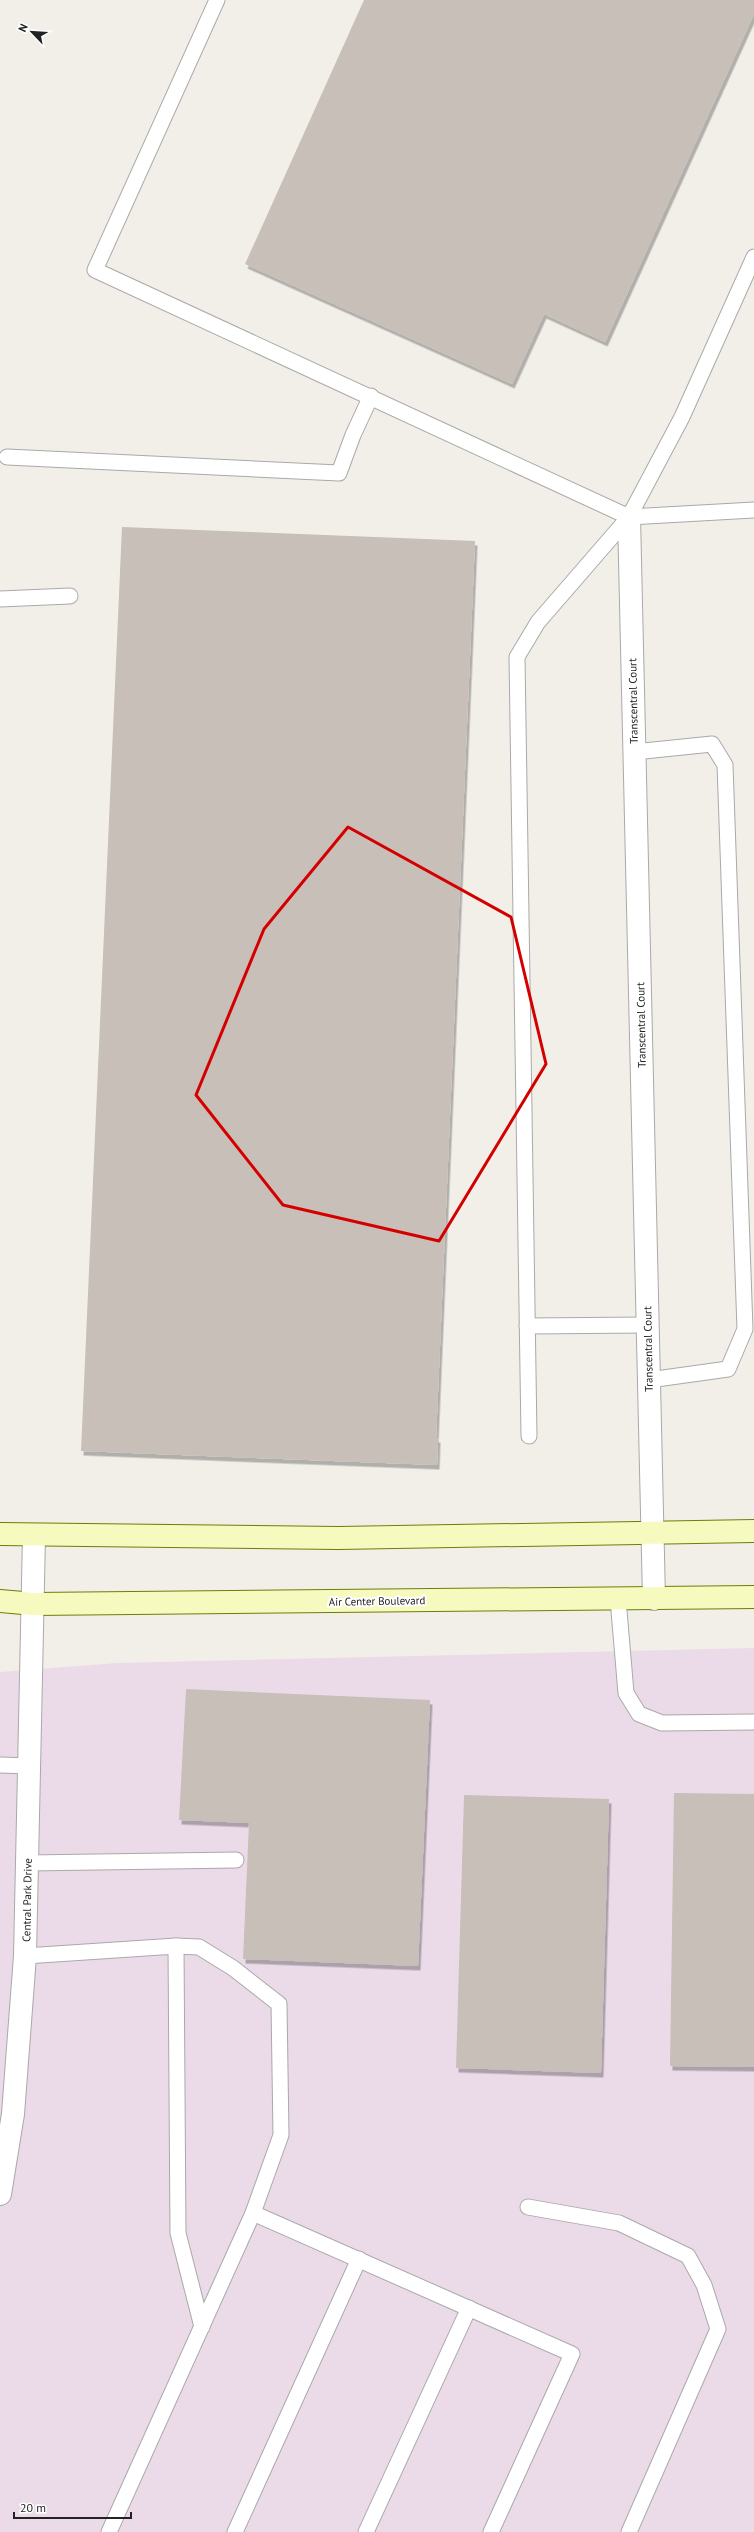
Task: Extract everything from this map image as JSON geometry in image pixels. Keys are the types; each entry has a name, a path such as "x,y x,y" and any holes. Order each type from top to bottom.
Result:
{"street":[{"name":"Transcentral Court","path":"629,517 654,1599"},
{"path":"0,1534 34,1536 338,1538 754,1531"},
{"name":"Central Park Drive","path":"0,2194 13,2114 25,1956 34,1604 34,1536"},
{"name":"Air Center Boulevard","path":"0,1601 34,1604 754,1597"}],"lane":[{"path":"217,0 95,270 371,396 629,517 754,510"},
{"path":"529,1436 517,657 538,622 629,517 682,417 754,257"},
{"path":"7,457 339,473 353,435 371,396"},
{"path":"0,599 70,596"},
{"path":"634,752 712,744 726,765 745,1329 728,1369 649,1380"},
{"path":"527,1326 647,1325"},
{"path":"618,1599 626,1693 639,1714 662,1723 754,1722"},
{"path":"0,1765 30,1766"},
{"path":"28,1863 236,1860"},
{"path":"176,1946 178,2233 202,2327"},
{"path":"25,1956 176,1946 198,1947 233,1968 279,2004 281,2135 253,2213 110,2532"},
{"path":"528,2207 619,2223 688,2256 704,2285 709,2299 718,2329 629,2532"},
{"path":"253,2213 572,2354 490,2532"},
{"path":"234,2532 359,2259"},
{"path":"366,2532 469,2308"}],"highlighted area":[{"path":"348,827 511,917 546,1064 439,1241 283,1205 196,1095 264,929"}],"shaded area":[{"path":"754,1648 754,2532 0,2532 0,1672 117,1663"}],"building":[{"path":"364,0 754,0 754,14 605,342 544,314 512,384 245,264"},
{"path":"122,527 475,541 436,1438 438,1438 437,1465 81,1451"},
{"path":"186,1689 430,1700 418,1966 243,1959 249,1823 179,1820"},
{"path":"674,1793 754,1794 754,2067 670,2066"},
{"path":"464,1795 609,1799 601,2073 456,2068"}]}
